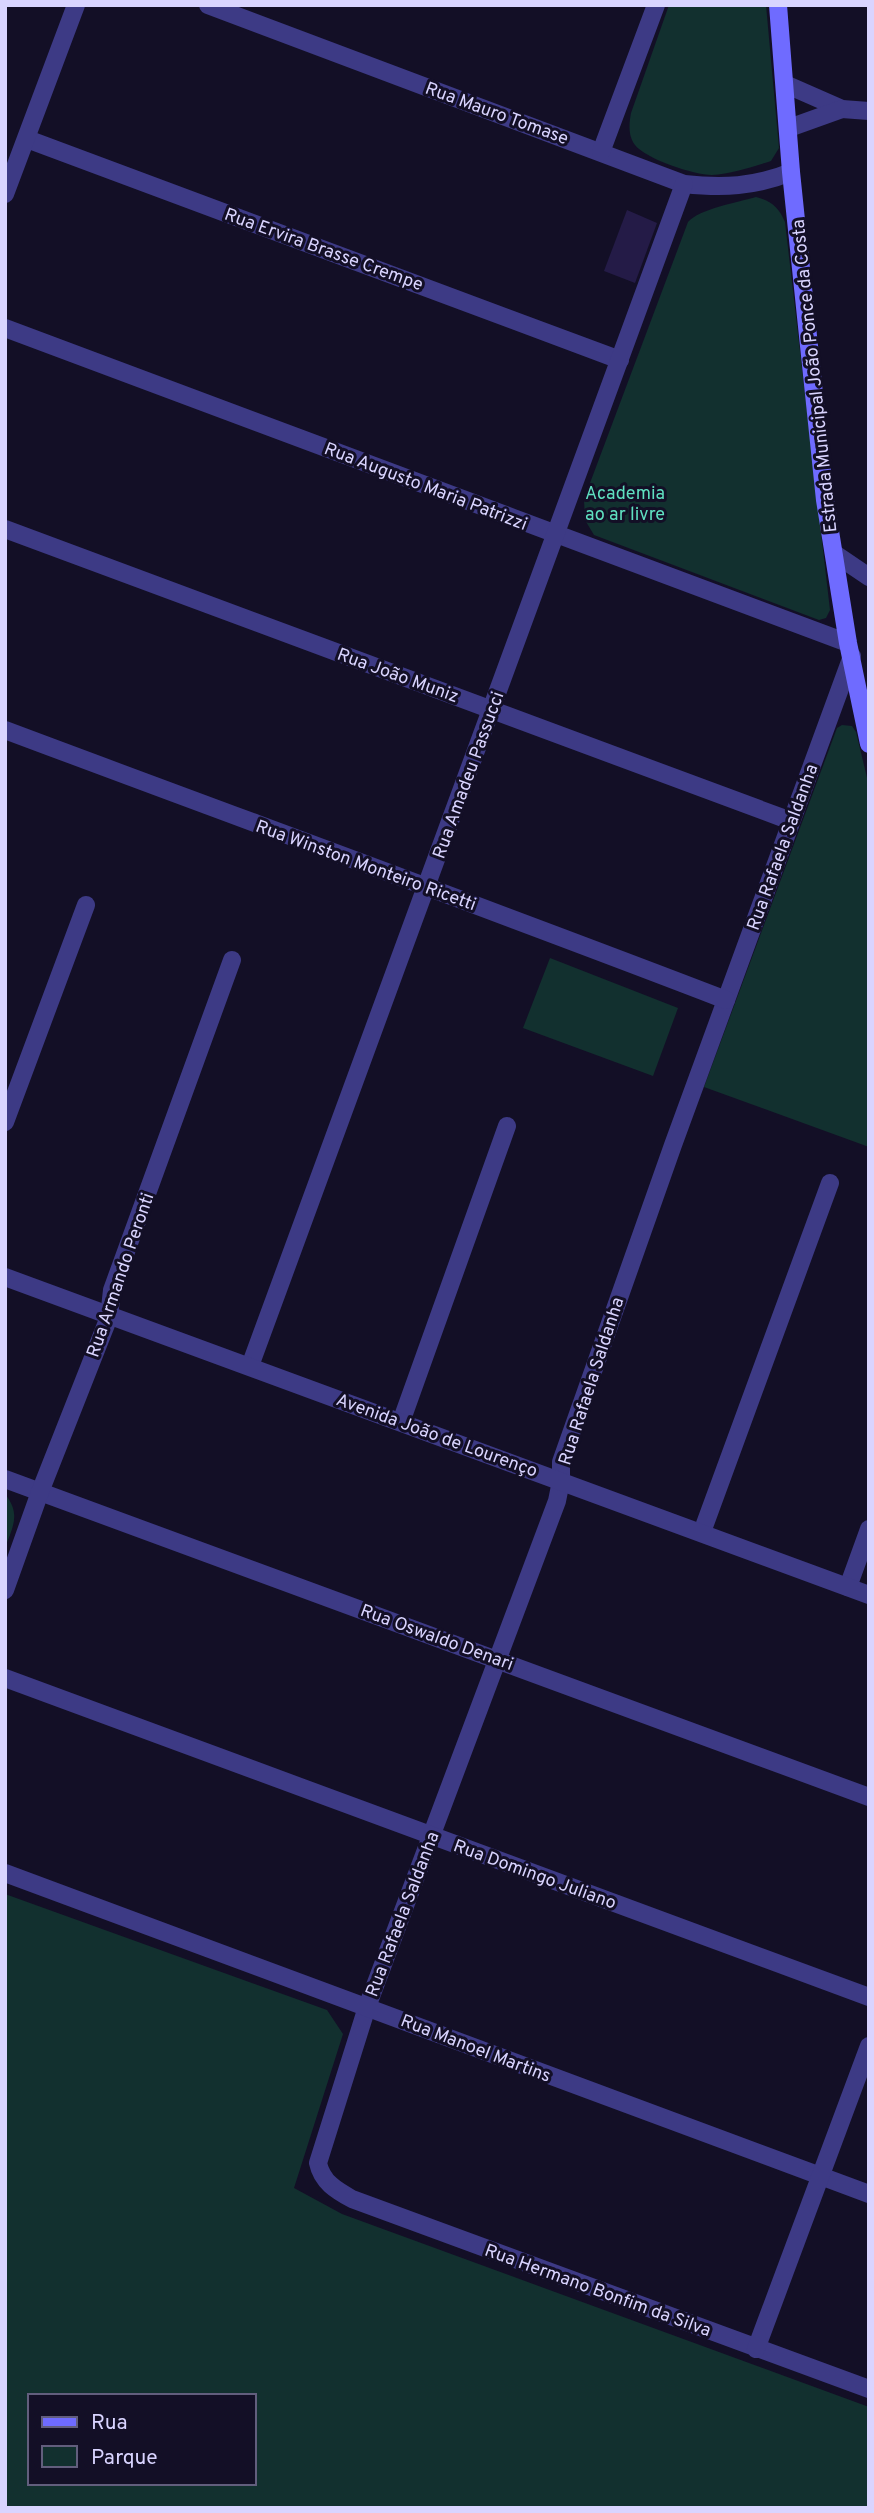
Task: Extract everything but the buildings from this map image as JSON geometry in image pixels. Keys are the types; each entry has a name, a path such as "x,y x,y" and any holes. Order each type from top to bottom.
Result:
{"main road":[{"name":"Estrada Municipal João Ponce da Costa","path":"778,5 791,172 825,500 869,744"}],"street":[{"path":"5,194 76,5"},
{"name":"Rua Mauro Tomase","path":"208,5 684,184 742,186 769,181 791,172"},
{"path":"601,152 656,5"},
{"path":"785,83 842,109 869,111"},
{"path":"789,128 842,109"},
{"name":"Rua Ervira Brasse Crempe","path":"27,138 620,360"},
{"name":"Rua Amadeu Passucci","path":"250,1366 684,184"},
{"name":"Rua Augusto Maria Patrizzi","path":"5,328 556,535 850,650"},
{"name":"Rua João Muniz","path":"5,529 791,821"},
{"path":"835,554 869,577"},
{"name":"Rua Rafaela Saldanha","path":"330,2185 318,2163 367,2007 557,1501 561,1462 850,650"},
{"name":"Rua Winston Monteiro Ricetti","path":"5,730 427,889 557,934 726,1000"},
{"path":"5,1122 86,905"},
{"name":"Rua Armando Peronti","path":"5,1590 40,1492 109,1317 112,1290 232,960"},
{"path":"401,1422 507,1126"},
{"path":"702,1532 831,1183"},
{"name":"Avenida João de Lourenço","path":"5,1277 869,1595"},
{"name":"Rua Oswaldo Denari","path":"5,1479 869,1797"},
{"path":"848,1587 869,1530"},
{"name":"Rua Domingo Juliano","path":"5,1678 869,1997"},
{"name":"Rua Manoel Martins","path":"5,1873 869,2194"},
{"path":"756,2349 869,2046"},
{"name":"Rua Hermano Bonfim da Silva","path":"330,2185 352,2199 869,2389"}],"green space":[{"path":"669,5 766,5 779,148 771,161 712,175 659,161 635,145 630,134 631,113"},
{"name":"Academia ao ar livre","path":"756,197 774,206 785,222 830,610 826,618 819,620 594,535 585,520 584,499 688,222 701,213"},
{"path":"842,725 852,726 856,732 869,786 869,1147 704,1087 837,728"},
{"path":"550,958 678,1008 653,1076 523,1028"},
{"path":"5,1494 13,1508 14,1520 5,1548"},
{"path":"5,1894 327,2010 343,2034 294,2188 342,2214 869,2407 869,2508 5,2508"}]}
